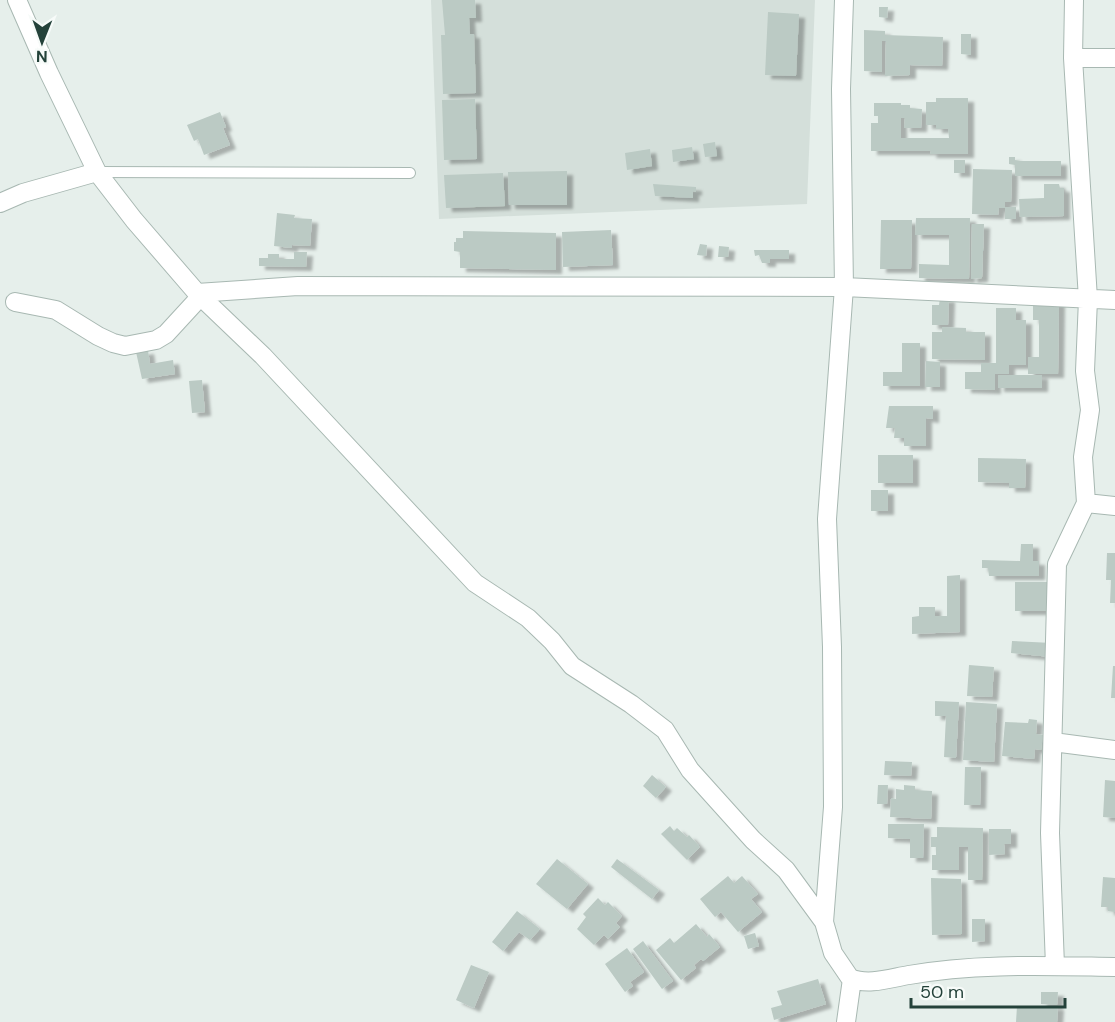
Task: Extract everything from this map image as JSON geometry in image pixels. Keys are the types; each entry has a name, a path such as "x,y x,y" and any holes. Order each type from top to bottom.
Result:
{"street":[{"path":"17,0 49,73 98,172 134,220 197,293 263,356 475,583 528,618 552,641 572,666 631,704 665,730 690,770 753,840 786,870 824,922 833,953 852,980 876,981 926,972 961,969 1115,967"},
{"path":"824,922 831,848 834,776 832,647 826,519 844,287 841,88 844,0"},
{"path":"1055,966 1051,878 1057,564 1086,503 1083,457 1090,410 1085,371 1088,299 1073,58 1074,0"},
{"path":"1073,58 1115,58"},
{"path":"0,204 23,193 98,172"},
{"path":"197,293 298,286 844,287 1115,300"},
{"path":"15,303 56,310 112,344 125,346 156,340 166,334 200,297 197,293"},
{"path":"1086,503 1115,506"},
{"path":"1053,742 1115,750"},
{"path":"846,1022 852,980"}],"lane":[{"path":"98,172 410,173"}],"shaded area":[{"path":"431,0 815,0 807,204 439,219"}],"building":[{"path":"442,0 475,0 476,18 469,18 470,34 474,34 476,93 443,94 441,35 445,35"},
{"path":"879,7 888,7 887,18 879,17"},
{"path":"768,12 799,14 796,76 765,75"},
{"path":"864,30 885,31 885,35 943,37 942,66 910,65 910,75 885,76 886,41 882,41 882,72 864,71"},
{"path":"961,34 971,34 971,55 961,54"},
{"path":"936,98 968,98 968,154 930,154 931,151 871,151 871,123 878,123 878,116 874,116 874,103 901,103 901,105 910,105 910,108 922,109 921,128 904,128 905,118 901,118 901,138 949,138 948,129 936,129 936,125 926,125 926,102 936,102"},
{"path":"475,99 477,159 444,160 442,100"},
{"path":"220,112 230,145 204,155 198,139 194,141 187,125"},
{"path":"715,142 717,156 705,157 703,144"},
{"path":"692,147 694,159 673,162 672,150"},
{"path":"650,149 652,166 627,170 625,153"},
{"path":"1009,157 1015,157 1015,160 1021,161 1061,161 1061,176 1015,176 1015,165 1009,164"},
{"path":"954,160 965,160 965,173 954,173"},
{"path":"973,169 1012,170 1011,202 1005,202 1005,208 999,208 998,215 972,214"},
{"path":"567,171 567,205 509,205 508,172"},
{"path":"503,173 505,206 446,208 444,175"},
{"path":"653,184 696,187 696,192 693,191 693,198 655,196"},
{"path":"1044,184 1059,184 1060,188 1064,188 1064,216 1020,217 1019,199 1044,198"},
{"path":"1005,207 1016,207 1016,219 1005,219"},
{"path":"277,213 295,215 294,218 312,219 310,246 292,245 292,248 274,246"},
{"path":"916,218 970,218 969,279 919,278 919,264 949,265 949,235 915,235"},
{"path":"881,220 912,220 911,269 880,269"},
{"path":"972,224 984,224 982,278 971,279"},
{"path":"611,230 613,265 563,267 562,232"},
{"path":"463,231 556,233 556,270 460,268 460,252 454,251 454,242 456,238 463,238"},
{"path":"700,244 707,245 706,256 697,255"},
{"path":"719,246 729,247 728,257 718,257"},
{"path":"754,250 789,250 789,259 770,259 770,263 762,263 759,255 755,256"},
{"path":"294,252 307,252 306,267 259,266 259,258 268,258 268,254 279,254 279,259 294,259"},
{"path":"940,298 949,298 948,325 932,325 932,305 939,305"},
{"path":"1033,301 1059,301 1058,374 1028,374 1028,357 1039,357 1039,320 1033,320"},
{"path":"996,308 1016,308 1016,320 1026,320 1026,365 1009,365 1009,374 995,374 995,390 965,389 965,372 981,372 981,363 996,363"},
{"path":"942,327 966,328 966,332 985,332 985,360 932,359 932,332 942,332"},
{"path":"902,343 920,343 920,386 883,386 883,372 902,372"},
{"path":"148,350 150,364 173,360 175,374 142,379 136,352"},
{"path":"926,361 940,362 940,387 925,387"},
{"path":"998,375 1042,375 1042,388 998,388"},
{"path":"202,380 205,412 192,413 189,381"},
{"path":"889,406 933,406 933,419 926,418 926,446 904,446 904,438 894,438 895,428 886,428"},
{"path":"878,455 913,455 913,483 878,483"},
{"path":"978,458 1026,459 1025,488 1009,488 1009,483 978,482"},
{"path":"871,490 888,490 888,511 871,511"},
{"path":"1021,544 1033,544 1033,561 1039,561 1039,576 989,576 988,568 982,568 982,560 1020,561"},
{"path":"1107,553 1115,553 1115,603 1110,603 1111,580 1106,580"},
{"path":"960,575 960,632 912,634 912,617 919,616 919,607 935,607 935,616 947,616 947,576"},
{"path":"1015,582 1050,582 1050,611 1015,611"},
{"path":"1012,641 1052,643 1051,657 1011,653"},
{"path":"969,665 994,667 992,697 967,696"},
{"path":"1113,666 1115,666 1115,698 1111,698"},
{"path":"935,701 959,702 956,758 944,757 946,716 935,716"},
{"path":"966,702 997,704 994,762 963,760"},
{"path":"1029,719 1037,720 1036,734 1043,735 1041,750 1035,749 1034,759 1002,756 1005,722 1028,723"},
{"path":"885,761 912,762 911,776 884,775"},
{"path":"965,767 981,767 980,805 964,805"},
{"path":"652,775 666,787 656,798 643,786"},
{"path":"1105,780 1115,781 1115,818 1103,817"},
{"path":"878,785 888,785 887,804 877,804"},
{"path":"904,785 915,786 915,790 932,791 931,819 890,817 891,798 896,799 896,789 904,790"},
{"path":"888,824 924,824 923,858 910,858 910,839 888,838"},
{"path":"670,826 674,831 677,828 687,837 689,835 700,847 687,860 661,834"},
{"path":"937,827 983,828 982,880 968,880 968,847 959,847 959,870 932,870 932,855 936,855 936,847 931,847 931,837 937,837"},
{"path":"989,829 1011,829 1011,844 1004,844 1005,854 989,855"},
{"path":"557,859 588,884 567,909 536,884"},
{"path":"617,859 659,890 652,899 611,867"},
{"path":"728,876 734,883 742,876 758,894 751,899 762,912 738,932 721,912 715,917 700,899"},
{"path":"1103,877 1115,878 1115,912 1108,911 1108,907 1101,907"},
{"path":"931,878 961,879 962,934 932,935"},
{"path":"598,898 605,905 608,902 622,916 616,923 620,927 608,939 604,935 594,945 577,929 586,917 583,914"},
{"path":"517,911 540,929 530,940 519,932 503,951 492,942"},
{"path":"972,919 985,919 985,941 972,942"},
{"path":"696,924 720,947 703,961 701,959 694,965 696,968 681,980 656,950 670,938 674,943"},
{"path":"755,933 759,946 748,949 744,936"},
{"path":"643,941 673,981 662,989 633,949"},
{"path":"627,948 644,972 630,982 633,986 625,992 605,964"},
{"path":"471,965 489,972 474,1008 456,1000"},
{"path":"818,979 826,1004 774,1020 771,1008 782,1005 777,991"},
{"path":"1041,992 1058,992 1057,1005 1041,1004"},
{"path":"1017,1006 1058,1006 1057,1022 1016,1022"}]}
